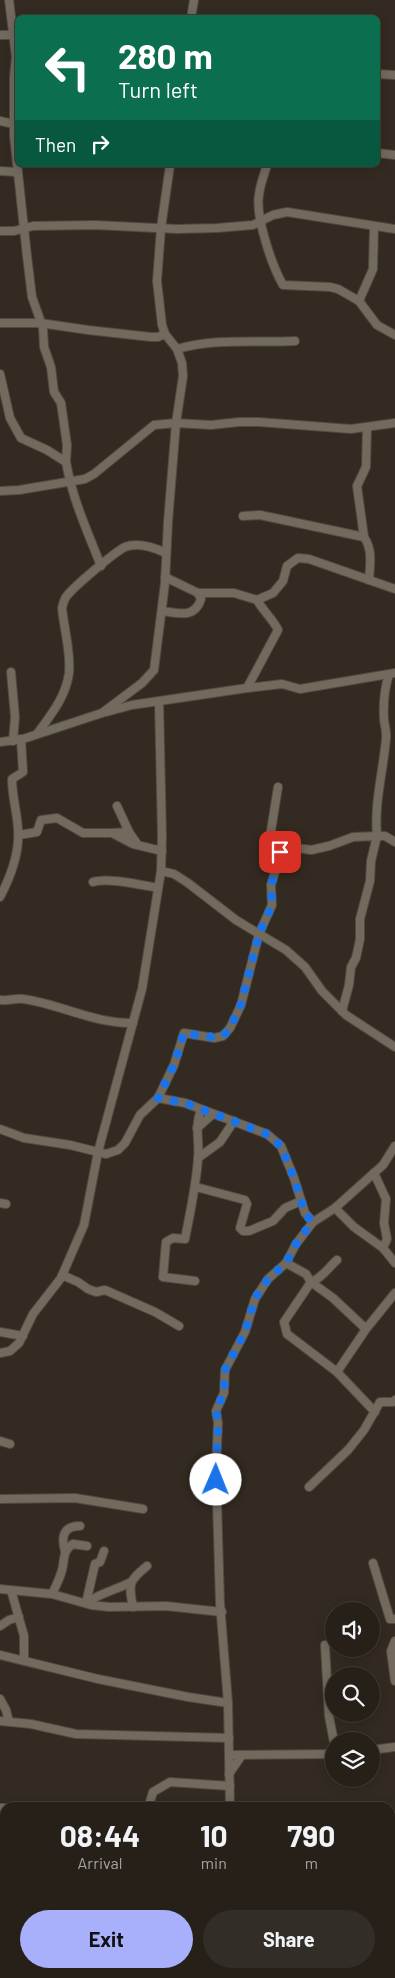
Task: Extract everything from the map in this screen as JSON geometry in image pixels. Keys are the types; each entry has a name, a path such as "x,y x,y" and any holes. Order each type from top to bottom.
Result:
{"street":[{"path":"9,0 15,52"},
{"path":"192,15 194,0"},
{"path":"0,35 12,35"},
{"path":"15,68 15,102"},
{"path":"380,74 395,75"},
{"path":"0,121 15,125"},
{"path":"380,153 395,155"},
{"path":"18,167 32,297 43,328 44,347 51,367 54,392 61,404 67,445 66,462 69,481 100,566"},
{"path":"102,713 142,683 154,670 162,610 176,423 183,376 182,364 177,349 165,334 162,325 157,280 161,228 170,167"},
{"path":"266,167 258,196 261,221 272,258 283,285 338,289 359,301 377,325 395,335"},
{"path":"0,171 18,172"},
{"path":"0,231 14,231 25,227 95,225 217,228 243,226 287,212 395,229"},
{"path":"359,301 373,269 374,227"},
{"path":"0,323 40,323 151,337 165,334"},
{"path":"177,349 196,343 220,341 295,341"},
{"path":"0,374 10,418 21,438 47,450 66,462"},
{"path":"0,491 19,490 86,479 154,425 176,423 211,425 258,422 334,429 395,423"},
{"path":"367,427 366,467 358,486 364,537 367,541 371,558 369,580"},
{"path":"243,516 260,515 364,537"},
{"path":"37,734 58,704 69,674 62,608 65,598 100,566 125,547 146,546 166,553"},
{"path":"165,577 198,593 234,593 257,600 273,593 283,581 287,566 298,558 309,559 395,589"},
{"path":"162,610 188,614 195,611 201,599 198,593"},
{"path":"247,688 278,630 257,600"},
{"path":"0,897 8,882 16,856 18,835 12,778 23,772 14,717 11,672"},
{"path":"0,742 17,740 102,713 159,701 282,684 300,689 392,674"},
{"path":"342,1011 349,985 351,967 356,958 360,939 360,919 370,881 371,861 377,836 375,819 377,795 382,775 386,736 384,692 392,674"},
{"path":"1,1355 10,1351 19,1343 33,1314 62,1275 84,1225 98,1152 142,989 161,871 159,701"},
{"path":"278,787 270,837 278,860"},
{"path":"117,806 138,845"},
{"path":"18,835 37,832 41,820 57,818 83,833 130,832"},
{"path":"112,833 138,845 162,851"},
{"path":"0,1129 24,1138 106,1154 118,1150 125,1143 140,1115 158,1098 174,1065 184,1033 214,1038 223,1036 230,1028 241,1004 259,934 272,905 271,886 283,846 311,850 329,846 353,837 377,836 385,836 395,842"},
{"path":"161,871 174,874 219,909 292,955 322,991 342,1011 395,1046"},
{"path":"93,882 100,879 158,888"},
{"path":"0,1000 23,999 105,1022 133,1023"},
{"path":"158,1098 185,1103 267,1134 281,1146 305,1213 312,1222"},
{"path":"195,1281 163,1277 166,1242 172,1238 184,1239 196,1187 198,1158 197,1119 201,1110"},
{"path":"197,1128 213,1114"},
{"path":"198,1158 220,1142 234,1121"},
{"path":"230,1802 228,1702 216,1468 218,1423 216,1410 224,1393 225,1370 245,1332 255,1298 268,1279 286,1263 296,1244 312,1222 334,1208 383,1165 395,1146"},
{"path":"387,1156 395,1161"},
{"path":"374,1173 386,1199 384,1223 387,1239 384,1248"},
{"path":"196,1187 244,1200 247,1204 240,1228 243,1231 249,1231 273,1221 285,1208 301,1201"},
{"path":"334,1208 354,1226 384,1248 395,1263"},
{"path":"337,1260 326,1269 319,1279 311,1282 284,1322 285,1327 287,1334 337,1372 374,1412"},
{"path":"286,1263 306,1274 311,1282 334,1298 366,1329"},
{"path":"62,1275 88,1289 96,1292 105,1290 156,1312 179,1326"},
{"path":"337,1372 366,1329 395,1293"},
{"path":"0,1332 23,1336"},
{"path":"309,1487 348,1450 364,1430 380,1402 393,1402 395,1400"},
{"path":"0,1441 10,1444"},
{"path":"0,1499 75,1498 143,1509"},
{"path":"65,1551 62,1537 66,1531 74,1526 80,1526"},
{"path":"52,1594 62,1569 65,1551 73,1544 87,1546"},
{"path":"86,1603 95,1564 100,1562 104,1551"},
{"path":"373,1563 390,1619 395,1619"},
{"path":"133,1607 129,1588 131,1582 147,1566"},
{"path":"86,1603 96,1596 116,1590 131,1582"},
{"path":"0,1589 52,1594 109,1607 166,1606 222,1612"},
{"path":"12,1590 24,1643 24,1660"},
{"path":"0,1626 18,1617"},
{"path":"395,1641 391,1651 395,1681"},
{"path":"0,1655 98,1679 188,1697 228,1702"},
{"path":"326,1657 329,1716 332,1732"},
{"path":"0,1699 6,1710 9,1722"},
{"path":"0,1721 31,1724 76,1734 229,1738"},
{"path":"380,1749 395,1747"},
{"path":"229,1755 325,1754"},
{"path":"230,1774 242,1755"},
{"path":"150,1802 153,1792 170,1782 230,1786"},
{"path":"100,1978 107,1978"}],"route":[{"path":"216,1480 218,1423 216,1410 224,1393 225,1370 245,1332 255,1298 268,1279 286,1263 296,1244 312,1222 305,1213 281,1146 267,1134 185,1103 158,1098 174,1065 184,1033 214,1038 223,1036 236,1017 259,934 272,905 271,886 280,852"}]}
